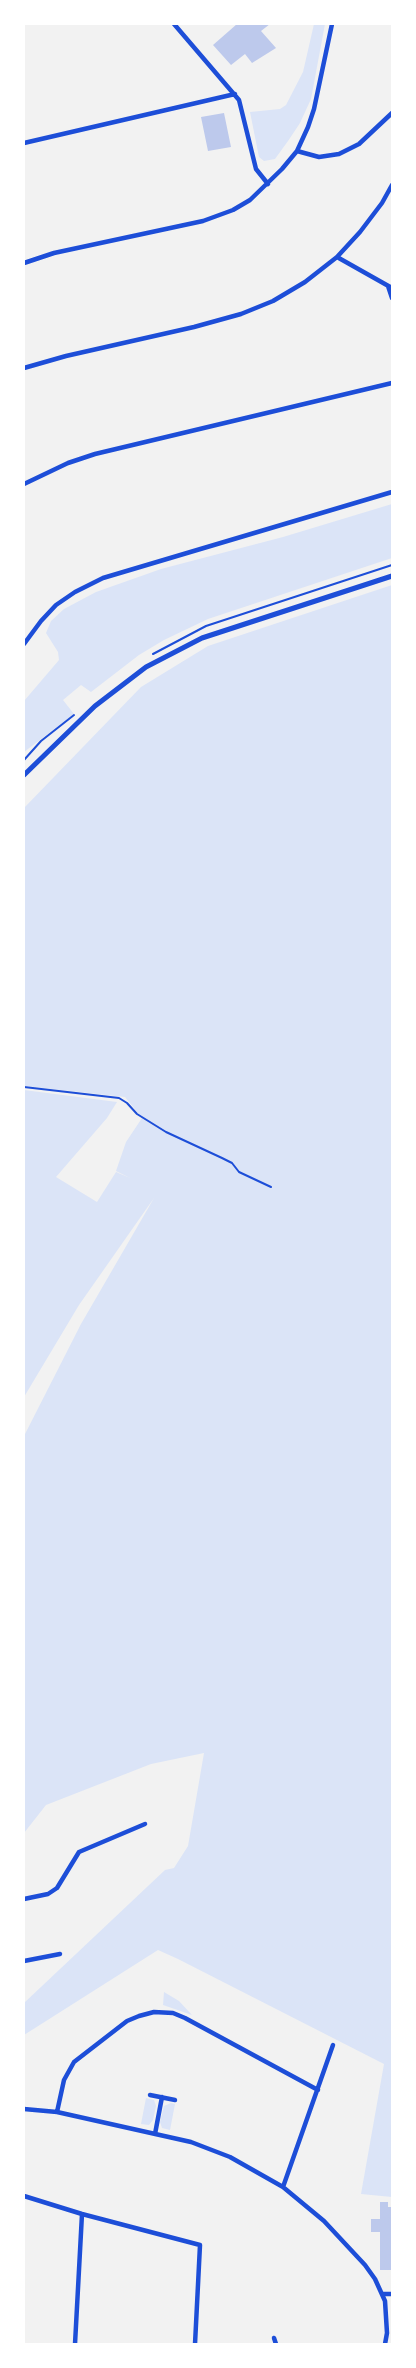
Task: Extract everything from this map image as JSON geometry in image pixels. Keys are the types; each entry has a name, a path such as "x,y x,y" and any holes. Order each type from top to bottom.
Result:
{"street":[{"path":"174,24 235,94 244,114 256,169 268,184"},
{"path":"24,263 54,253 218,216 242,205 268,184 297,151 314,109 332,24"},
{"path":"24,143 235,94"},
{"path":"297,151 319,157 339,154 359,144 392,113"},
{"path":"24,368 66,356 241,314 273,301 305,282 337,257 360,232 382,203 392,185"},
{"path":"337,257 390,287 392,298"},
{"path":"24,484 68,463 95,454 392,384"},
{"path":"24,644 56,605 75,592 103,578 392,492"},
{"path":"24,775 95,706 146,667 202,638 392,576"},
{"path":"24,1899 48,1894 57,1888 79,1852 145,1824"},
{"path":"24,1961 60,1954"},
{"path":"57,2112 64,2080 76,2060 127,2021 154,2012 173,2013 185,2018 318,2090"},
{"path":"283,2187 333,2045"},
{"path":"150,2095 175,2100"},
{"path":"155,2134 162,2097"},
{"path":"24,2109 57,2112 191,2142 230,2157 283,2187 324,2222 365,2265 383,2294 386,2312 386,2344"},
{"path":"24,2196 82,2214 200,2245 195,2344"},
{"path":"75,2344 82,2214"},
{"path":"383,2294 392,2294"},
{"path":"274,2338 276,2344"}],"lane":[{"path":"24,1087 120,1098 137,1114 166,1132 222,1158 232,1164 239,1172 271,1187"}],"shaded area":[{"path":"314,24 325,24 311,99 300,123 275,159 264,161 259,157 250,112 280,109 286,105 303,72"},
{"path":"392,504 392,558 208,619 164,640 139,655 91,692 81,685 63,700 74,714 24,752 24,701 59,660 58,652 46,633 51,621 64,609 96,592 161,569 283,537"},
{"path":"392,585 392,2197 361,2194 384,2064 158,1950 24,2035 24,2003 165,1870 174,1868 188,1846 204,1753 151,1764 46,1805 24,1833 24,1436 81,1324 154,1198 79,1305 24,1397 24,1090 117,1102 107,1118 56,1177 97,1202 116,1172 130,1178 116,1171 126,1142 142,1118 125,1097 24,1086 24,808 141,687 208,646"},
{"path":"164,1992 179,2001 192,2015 163,2005"},
{"path":"146,2098 154,2100 156,2106 153,2120 149,2125 141,2124"},
{"path":"171,2103 175,2104 170,2130 162,2128 160,2122 164,2106"}],"building":[{"path":"237,24 270,24 261,31 276,48 252,63 245,54 231,65 213,45"},
{"path":"224,113 231,147 208,151 201,117"},
{"path":"380,2202 388,2202 388,2207 392,2207 392,2270 380,2270 380,2232 371,2232 371,2219 380,2219"}]}
